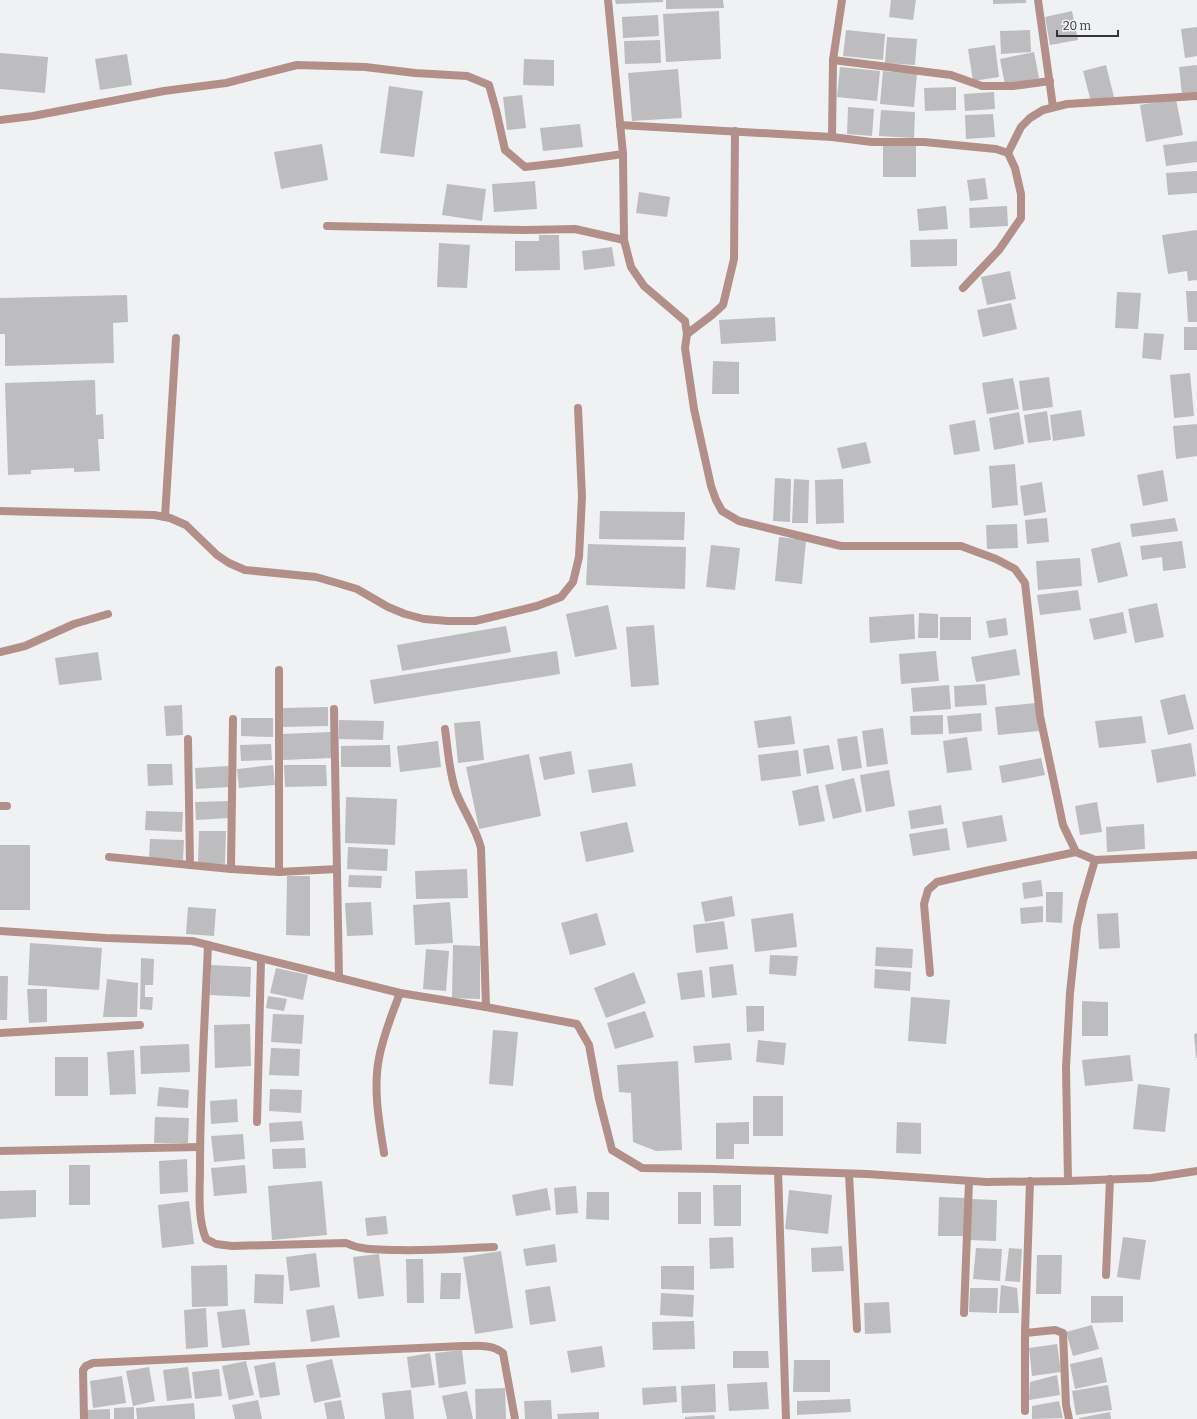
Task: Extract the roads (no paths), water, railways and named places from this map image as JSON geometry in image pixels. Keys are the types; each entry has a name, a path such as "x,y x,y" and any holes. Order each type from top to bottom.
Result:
{"street":[{"path":"608,0 622,154 624,240 632,267 644,286 685,321 687,334 685,348 694,409 711,486 722,511 739,521 841,546 961,546 996,559 1015,569 1025,582 1040,716 1063,825 1076,852"},
{"path":"832,137 833,60 842,0"},
{"path":"1038,0 1053,107"},
{"path":"833,60 951,75 982,86 1002,87 1050,81"},
{"path":"0,120 33,116 164,91 226,83 297,65 365,67 415,73 467,76 489,85 505,150 525,167 622,154"},
{"path":"1008,153 1022,127 1030,118 1043,110 1067,104 1197,96"},
{"path":"620,125 832,137 872,142 924,142 996,149 1008,153 1015,168 1021,194 1021,218 999,250 963,288"},
{"path":"687,334 712,315 723,304 729,281 734,259 735,131"},
{"path":"327,226 525,230 574,229 624,240"},
{"path":"165,517 176,338"},
{"path":"0,511 154,515 165,517 186,525 217,555 229,563 245,570 316,577 338,583 357,589 388,607 405,614 424,619 475,621 538,606 562,597 573,582 579,557 582,497 578,408"},
{"path":"0,652 25,646 74,624 108,614"},
{"path":"279,670 279,872"},
{"path":"334,709 339,978"},
{"path":"231,869 233,719"},
{"path":"445,729 451,773 456,792 472,822 479,838 481,848 486,1007"},
{"path":"188,740 190,865"},
{"path":"930,974 924,904 928,890 937,882 1076,852 1095,860 1197,855"},
{"path":"109,857 231,869 279,872 337,869"},
{"path":"1068,1181 1066,1068 1070,993 1082,901 1095,860"},
{"path":"0,931 106,938 192,941 400,993 578,1024 588,1045 599,1099 612,1150 642,1168 778,1171 970,1181 1068,1181 1151,1178 1197,1171"},
{"path":"208,945 200,1147 200,1215 202,1229 206,1239 216,1244 232,1246 346,1243 357,1248 423,1251 494,1247"},
{"path":"258,1122 261,959"},
{"path":"384,1153 378,1111 377,1076 379,1058 400,993"},
{"path":"0,1033 140,1025"},
{"path":"0,1151 200,1147"},
{"path":"778,1171 786,1419"},
{"path":"849,1174 857,1329"},
{"path":"1106,1275 1110,1179"},
{"path":"964,1313 970,1181"},
{"path":"1025,1411 1024,1333 1030,1181"},
{"path":"1024,1333 1055,1330 1063,1333 1066,1405 1069,1419"},
{"path":"84,1419 83,1370 86,1366 93,1363 463,1346 489,1346 497,1348 503,1353 515,1419"}]}
